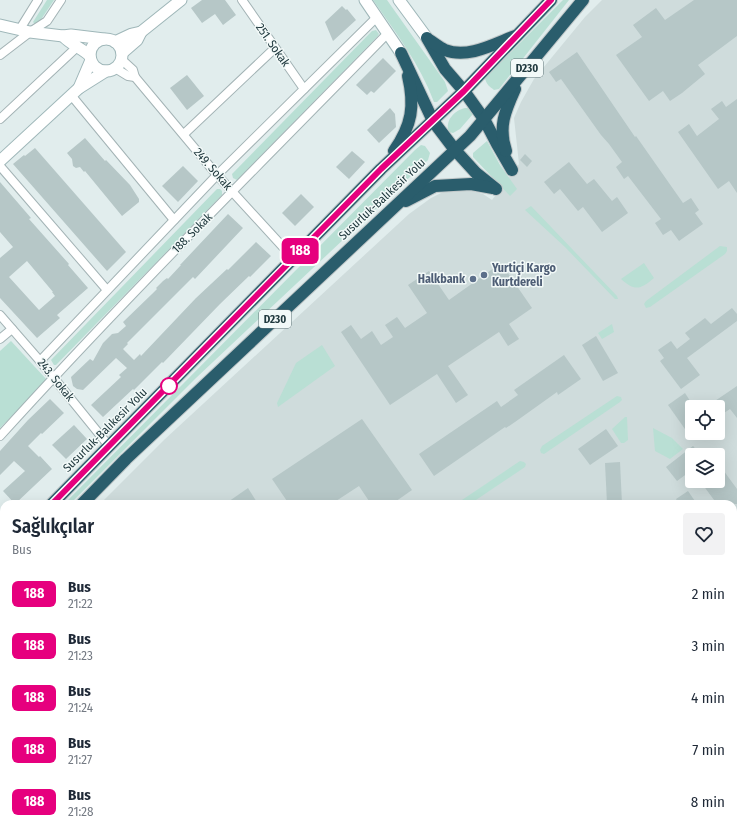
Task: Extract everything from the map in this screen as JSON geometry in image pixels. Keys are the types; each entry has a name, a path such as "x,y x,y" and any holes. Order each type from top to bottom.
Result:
{"highway":[{"name":"Susurluk-Balıkesir Yolu","path":"56,500 381,169 464,91 551,0"},
{"name":"Susurluk-Balıkesir Yolu","path":"86,500 126,459 470,136 572,12 584,0"},
{"path":"427,38 445,50 459,53 475,51 518,35"},
{"path":"427,38 445,69 464,91 484,119 512,170 504,145 502,133 504,113 520,77"},
{"path":"394,207 435,186 471,184 496,189 476,173 455,150 433,120 401,53"},
{"path":"381,169 402,140 410,122 410,85 401,53"}],"main road":[{"path":"0,161 75,91 119,64 122,56 141,32 180,0"},
{"path":"365,0 401,53"},
{"path":"399,0 427,38"},
{"path":"0,25 63,36 71,35 109,39 116,42 121,48 122,56"},
{"path":"116,42 132,34 141,32"},
{"path":"63,36 68,42 82,49 97,68 110,69"},
{"path":"75,91 90,58 90,51 95,43 104,39"}],"street":[{"path":"0,55 25,30 38,0"},
{"path":"25,30 47,21 61,0"},
{"name":"251. Sokak","path":"242,0 304,89"},
{"name":"188. Sokak","path":"40,361 217,175 377,17"},
{"name":"188. Sokak","path":"0,436 156,268 233,192 388,33"},
{"path":"0,119 76,47"},
{"path":"184,134 275,48"},
{"name":"249. Sokak","path":"122,56 133,70 135,77 217,175 293,258"},
{"path":"110,69 135,77"},
{"path":"75,91 174,220"},
{"path":"0,166 107,290"},
{"name":"243. Sokak","path":"0,315 54,377 109,446"},
{"path":"0,339 12,329"}],"shaded area":[{"path":"602,0 737,0 737,500 104,500 165,439 409,214 431,198 445,191 469,190 483,194 492,200 519,164 514,118 534,79 585,17"}],"green space":[{"path":"47,0 54,0 36,25 33,22"},
{"path":"373,0 387,0 445,82 448,91 437,102 434,102 422,75 407,49"},
{"path":"563,0 569,0 499,89 494,90 491,88 487,84 485,78"},
{"path":"376,30 379,34 377,37 237,180 233,178 232,174 372,31"},
{"path":"471,108 473,114 460,129 453,133 449,132 448,124 451,117 461,109"},
{"path":"487,141 500,165 517,189 510,196 473,157 473,153"},
{"path":"421,145 425,146 430,153 428,160 196,378 74,500 68,500"},
{"path":"217,189 222,191 222,195 56,365 54,365 51,360"},
{"path":"531,206 617,296 618,299 615,299 565,247 525,210"},
{"path":"720,246 727,247 725,254 650,307 646,308 644,304 646,301"},
{"path":"644,263 654,278 645,285 638,288 630,286 621,279"},
{"path":"612,324 614,332 602,339 598,333"},
{"path":"11,341 47,380 0,428 0,351"},
{"path":"322,345 335,366 278,407 277,403 296,363"},
{"path":"617,396 621,397 622,400 620,402 544,454 541,453 540,450 542,446"},
{"path":"625,417 627,417 628,440 621,443 612,429"},
{"path":"653,428 672,438 683,449 670,459 655,451"},
{"path":"520,461 526,464 525,467 476,500 462,500"}],"building":[{"path":"202,0 225,0 236,15 223,25 215,14 202,23 191,8"},
{"path":"694,0 737,0 737,36 698,65 705,74 682,93 670,101 663,91 649,101 616,55 642,37 633,25 656,8 665,20"},
{"path":"342,6 346,10 347,9 356,20 333,41 325,22"},
{"path":"577,52 635,137 636,136 683,203 691,198 699,210 695,213 703,224 679,241 671,230 663,235 655,223 661,219 628,176 624,179 616,167 622,162 561,79 556,82 549,72"},
{"path":"383,58 396,71 374,93 371,91 367,95 356,85"},
{"path":"187,75 204,96 187,110 170,88"},
{"path":"737,99 737,193 729,181 718,189 678,132 689,124 697,136 719,119 711,109 722,101 726,107"},
{"path":"390,108 395,114 396,127 379,143 367,130"},
{"path":"85,138 105,161 106,160 130,185 139,199 139,202 122,216 85,171 84,172 80,167 76,168 73,166 72,159 67,153"},
{"path":"35,148 126,252 107,271 13,164"},
{"path":"352,151 365,162 349,179 336,167"},
{"path":"525,154 532,161 527,167 520,160"},
{"path":"569,162 587,184 594,179 612,201 617,197 628,213 602,232 583,207 578,211 560,189 554,194 544,182"},
{"path":"183,166 198,181 178,202 162,186"},
{"path":"0,182 31,218 29,219 88,288 57,315 60,318 37,338 0,298 0,258 13,247 0,232","holes":["27,261 55,296 39,310 9,277"]},
{"path":"301,194 314,207 295,226 282,213"},
{"path":"228,214 243,228 195,279 193,277 127,343 128,344 123,349 134,360 140,354 141,356 196,298 227,269 228,270 256,242 271,256 220,304 163,363 162,362 134,390 133,389 103,417 91,405 121,377 119,375 127,368 116,358 83,390 77,389 73,386 71,377 90,359 93,361 103,343 112,334 118,333 126,326 123,322 157,289 156,288 163,281 167,278 168,279"},
{"path":"501,263 532,308 509,324 519,339 508,346 499,332 448,366 468,395 456,403 437,374 390,405 341,332 351,325 361,339 372,331 381,345 393,337 385,325 397,317 405,328 427,313 408,285 429,271 449,300"},
{"path":"732,308 737,314 737,321 687,358 700,375 681,389 660,361 664,358 658,350 671,341 677,349 690,339 685,333 705,318 711,324"},
{"path":"596,336 618,373 603,381 582,345"},
{"path":"564,355 581,379 558,395 557,392 434,476 419,454 497,401 501,407 518,395 514,390"},
{"path":"737,386 737,418 730,409 725,412 725,400 716,400"},
{"path":"685,393 689,400 685,400 685,429 668,405"},
{"path":"50,399 64,413 28,446 52,469 19,500 11,500 3,491 25,471 14,461 0,475 0,451 28,420"},
{"path":"362,419 412,490 398,500 368,500 359,486 338,500 286,500 272,479"},
{"path":"74,425 87,439 66,459 52,445"},
{"path":"606,429 618,446 590,465 578,449"},
{"path":"685,452 685,475 677,481 666,467"},
{"path":"620,462 622,500 607,500 605,463"},
{"path":"725,473 737,489 737,500 714,500 705,488 725,488"},
{"path":"248,488 256,500 231,500"},
{"path":"688,491 694,500 677,500"}],"bus line":[{"name":"188","path":"56,500 381,169 464,91 551,0"}],"place":[{"name":"Yurtiçi Kargo Kurtdereli","path":"484,275"},
{"name":"Halkbank","path":"473,279"}]}
